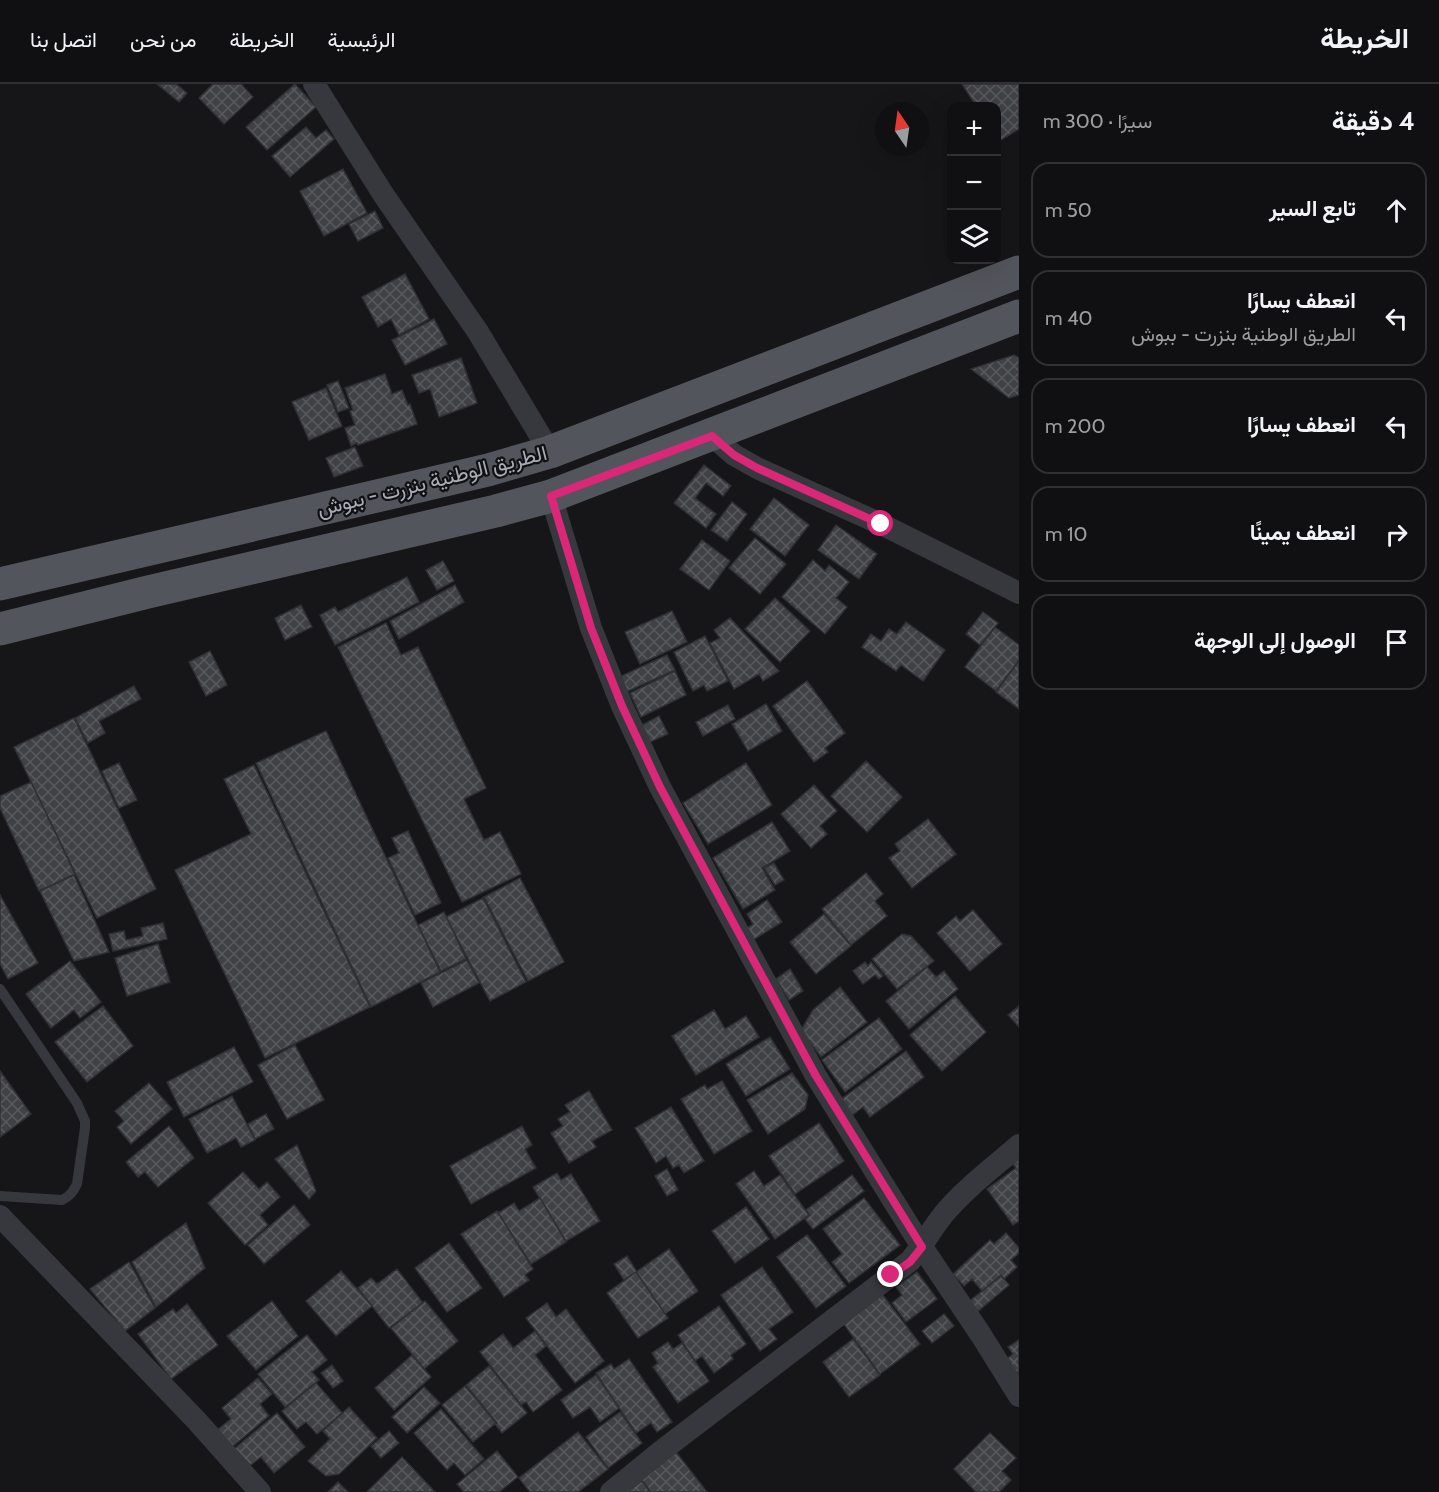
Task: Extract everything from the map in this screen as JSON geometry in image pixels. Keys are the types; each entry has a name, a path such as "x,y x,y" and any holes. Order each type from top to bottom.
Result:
{"main road":[{"name":"الطريق الوطنية بنزرت - ببوش","path":"0,584 477,473 549,452 1019,272"},
{"name":"الطريق الوطنية بنزرت - ببوش","path":"0,629 551,496 1019,316"}],"street":[{"path":"314,84 383,194 478,332 549,452"},
{"path":"712,436 734,455 757,468 881,524 1019,593"},
{"path":"551,496 591,628 622,706 660,787 816,1076 922,1247 1019,1396"},
{"path":"611,1492 660,1452 910,1262 954,1202 1019,1145"},
{"path":"0,1215 196,1420 260,1492"}],"lane":[{"path":"0,988 77,1103 85,1121 85,1128 77,1184 68,1197 62,1200 0,1196"}],"building":[{"path":"157,84 176,84 187,93 179,102"},
{"path":"213,84 241,84 253,97 224,124 199,98"},
{"path":"295,84 316,107 267,150 246,127"},
{"path":"962,84 1019,84 1019,129 1001,140 1001,102 973,102"},
{"path":"306,127 316,138 326,130 334,139 290,177 272,156"},
{"path":"343,169 367,213 324,236 300,191"},
{"path":"375,211 383,228 358,241 349,224"},
{"path":"405,274 429,319 399,335 391,319 378,327 362,297"},
{"path":"434,319 447,344 405,365 392,340"},
{"path":"1014,355 1019,358 1019,395 1009,398 971,369"},
{"path":"461,358 477,403 439,417 430,389 419,393 412,375"},
{"path":"385,374 392,394 402,390 417,424 351,446 345,428 355,425 350,411 353,410 345,388"},
{"path":"338,381 349,408 338,412 327,385"},
{"path":"326,388 342,426 309,440 292,402"},
{"path":"355,447 363,466 334,477 326,458"},
{"path":"704,465 731,486 723,496 706,483 695,498 716,514 706,528 674,503"},
{"path":"774,498 809,525 785,556 750,529"},
{"path":"732,502 747,514 727,541 711,530"},
{"path":"836,525 877,554 859,579 818,550"},
{"path":"755,538 786,564 760,594 729,568"},
{"path":"702,540 730,561 709,590 680,569"},
{"path":"813,560 825,571 829,565 849,582 836,598 847,607 825,634 782,597"},
{"path":"443,561 454,581 437,590 426,570"},
{"path":"407,577 419,602 335,645 320,615 335,607 338,612"},
{"path":"455,585 464,602 399,639 390,621"},
{"path":"775,598 810,631 780,662 745,629"},
{"path":"301,605 312,627 285,640 275,618"},
{"path":"672,611 687,642 640,664 625,632"},
{"path":"983,612 998,623 980,645 966,634"},
{"path":"730,618 779,671 763,681 759,674 734,689 710,643 720,638 714,630"},
{"path":"906,622 945,650 923,681 901,665 896,671 862,647 871,634 881,641 889,629 897,634"},
{"path":"386,623 401,655 418,647 486,788 464,799 484,840 500,832 521,874 462,902 338,647"},
{"path":"995,627 1019,645 1019,660 996,691 965,667"},
{"path":"705,636 728,681 707,691 704,685 693,691 674,652"},
{"path":"210,651 227,685 206,696 189,662"},
{"path":"667,655 675,670 626,692 619,677"},
{"path":"1019,661 1019,709 996,692"},
{"path":"675,671 686,695 641,717 630,693"},
{"path":"807,681 845,733 825,748 828,752 814,762 773,706"},
{"path":"134,686 141,699 99,721 105,733 88,743 75,718"},
{"path":"766,704 782,731 748,751 732,724"},
{"path":"728,705 735,719 703,736 696,722"},
{"path":"659,716 668,734 650,742 642,725"},
{"path":"74,718 156,889 97,918 14,747"},
{"path":"326,731 440,972 371,1007 256,763"},
{"path":"866,761 902,797 867,832 831,796"},
{"path":"119,763 137,800 119,808 102,771"},
{"path":"746,763 772,805 708,844 683,803"},
{"path":"254,765 370,1007 265,1058 175,870 251,834 224,779"},
{"path":"31,782 75,874 39,891 0,808 0,796"},
{"path":"814,785 837,811 820,826 827,834 811,848 781,814"},
{"path":"928,819 956,854 912,888 889,858 900,851 895,844"},
{"path":"772,822 790,851 762,868 775,890 743,909 713,858"},
{"path":"408,831 441,903 415,915 388,858 399,853 392,838"},
{"path":"774,863 784,880 775,885 764,868"},
{"path":"866,873 883,894 875,901 887,916 851,945 822,909"},
{"path":"74,875 109,952 74,961 40,891"},
{"path":"520,878 564,962 528,981 484,897"},
{"path":"0,895 38,963 8,979 0,964"},
{"path":"483,898 526,982 490,1001 446,917"},
{"path":"767,900 782,922 753,940 746,929 753,924 747,914"},
{"path":"973,910 1002,944 970,971 937,933 956,916 960,921"},
{"path":"444,912 466,959 441,971 418,925"},
{"path":"824,914 851,946 816,974 790,942"},
{"path":"163,923 167,939 113,951 109,934 124,931 126,940 143,936 141,928"},
{"path":"902,934 911,936 934,961 897,989 872,959"},
{"path":"158,944 170,982 127,996 115,958"},
{"path":"467,960 479,983 433,1007 421,983"},
{"path":"70,961 101,1002 80,1018 74,1010 51,1028 26,994"},
{"path":"865,962 868,966 871,962 883,976 879,979 875,975 863,984 853,971"},
{"path":"927,967 936,977 944,971 958,989 909,1029 886,1001"},
{"path":"790,969 803,991 789,1000 776,979"},
{"path":"840,987 867,1022 821,1057 801,1030 813,1010"},
{"path":"955,996 986,1032 942,1071 910,1035"},
{"path":"103,1006 133,1046 87,1082 55,1042"},
{"path":"1019,1006 1019,1027 1008,1015"},
{"path":"714,1010 725,1029 746,1016 759,1037 696,1075 672,1036"},
{"path":"879,1018 902,1049 845,1092 822,1060"},
{"path":"770,1037 790,1069 746,1096 726,1064"},
{"path":"295,1045 324,1100 287,1119 258,1065"},
{"path":"234,1047 253,1082 184,1117 167,1082"},
{"path":"906,1051 924,1077 870,1117 863,1107 851,1116 839,1101"},
{"path":"0,1071 31,1114 0,1137"},
{"path":"792,1073 808,1095 805,1109 768,1134 747,1100"},
{"path":"722,1081 752,1131 714,1154 681,1099 705,1085 707,1089"},
{"path":"149,1083 172,1109 131,1144 117,1127 124,1121 115,1111"},
{"path":"589,1091 612,1130 592,1141 596,1147 569,1163 551,1133 563,1126 558,1119 570,1112 565,1105"},
{"path":"232,1096 255,1140 241,1147 236,1138 207,1153 189,1119"},
{"path":"671,1107 704,1161 684,1173 679,1165 673,1168 666,1156 656,1163 635,1128"},
{"path":"266,1114 274,1129 255,1139 248,1124"},
{"path":"819,1123 844,1161 795,1194 769,1156"},
{"path":"169,1126 194,1158 158,1187 145,1172 138,1177 126,1162"},
{"path":"522,1126 532,1145 525,1149 536,1168 471,1204 450,1166"},
{"path":"297,1145 316,1191 309,1199 275,1159"},
{"path":"1019,1154 1019,1221 1013,1225 987,1189 1016,1168 1010,1160"},
{"path":"667,1169 678,1190 667,1196 655,1176"},
{"path":"754,1171 764,1186 780,1175 809,1215 775,1239 736,1184"},
{"path":"243,1172 259,1189 267,1182 280,1197 260,1215 268,1225 245,1245 208,1203"},
{"path":"557,1173 561,1180 571,1174 600,1221 566,1241 533,1187"},
{"path":"852,1175 864,1191 813,1229 805,1219 810,1215 806,1210"},
{"path":"540,1198 566,1242 531,1264 498,1213 514,1203 519,1211"},
{"path":"864,1198 900,1245 849,1283 832,1262 842,1254 823,1229"},
{"path":"294,1205 310,1225 264,1264 248,1245"},
{"path":"746,1207 769,1239 735,1263 712,1231"},
{"path":"497,1211 533,1269 525,1275 529,1280 504,1297 461,1234"},
{"path":"186,1223 205,1268 156,1307 132,1262"},
{"path":"1006,1233 1019,1248 1019,1253 1011,1260 1017,1267 1004,1279 1001,1275 982,1291 972,1279 964,1286 953,1274 990,1240 994,1244"},
{"path":"807,1235 846,1286 816,1308 777,1257"},
{"path":"449,1243 482,1288 447,1312 415,1268"},
{"path":"669,1249 698,1291 665,1314 636,1272"},
{"path":"627,1256 637,1272 624,1280 614,1264"},
{"path":"129,1262 155,1308 125,1331 90,1289"},
{"path":"762,1267 793,1312 769,1329 777,1339 760,1351 721,1295"},
{"path":"397,1269 423,1303 389,1328 358,1288 371,1278 377,1284"},
{"path":"341,1271 372,1306 336,1336 306,1301"},
{"path":"636,1272 668,1318 638,1338 607,1293"},
{"path":"917,1272 937,1299 906,1322 892,1303 902,1295 896,1287"},
{"path":"1001,1276 1009,1285 976,1313 967,1303"},
{"path":"882,1294 920,1344 880,1374 843,1323"},
{"path":"272,1301 298,1336 256,1370 227,1336"},
{"path":"425,1301 458,1341 424,1369 391,1328"},
{"path":"547,1303 556,1317 566,1309 604,1361 575,1383 526,1318"},
{"path":"187,1304 218,1345 171,1379 138,1334 173,1309 176,1313"},
{"path":"719,1306 746,1344 731,1355 733,1359 714,1373 702,1356 695,1361 678,1335"},
{"path":"944,1314 954,1326 932,1343 922,1331"},
{"path":"535,1331 546,1346 535,1355 562,1390 533,1412 526,1402 521,1405 480,1352 503,1334 513,1348"},
{"path":"307,1335 327,1360 312,1372 319,1380 285,1407 258,1374"},
{"path":"853,1339 880,1375 849,1397 823,1362"},
{"path":"1019,1340 1019,1374 1017,1372 1010,1376 1001,1363 1013,1354 1008,1347"},
{"path":"668,1342 673,1349 682,1343 709,1381 678,1403 653,1367 658,1363 652,1353"},
{"path":"412,1355 431,1377 394,1410 375,1388"},
{"path":"629,1359 672,1422 657,1432 651,1423 636,1433 596,1373 611,1364 614,1369"},
{"path":"332,1365 343,1381 333,1388 321,1373"},
{"path":"489,1366 527,1413 502,1433 495,1424 497,1423 466,1385"},
{"path":"596,1375 619,1408 600,1422 590,1407 573,1418 561,1400"},
{"path":"258,1378 272,1394 260,1404 269,1416 232,1447 217,1430 231,1419 222,1408"},
{"path":"316,1383 342,1413 317,1434 306,1422 297,1429 282,1411"},
{"path":"465,1386 496,1423 473,1442 442,1405"},
{"path":"424,1387 440,1403 407,1433 392,1417"},
{"path":"349,1407 377,1438 339,1474 326,1476 308,1461 330,1439 323,1431"},
{"path":"441,1409 484,1459 465,1475 454,1463 447,1470 414,1433"},
{"path":"620,1412 642,1443 608,1468 586,1437"},
{"path":"277,1413 305,1447 274,1473 261,1457 248,1467 234,1449"},
{"path":"389,1431 399,1443 381,1458 371,1446"},
{"path":"578,1432 608,1469 578,1492 530,1492 519,1478"},
{"path":"990,1433 1016,1458 1002,1471 1011,1480 999,1492 976,1492 954,1469"},
{"path":"497,1451 518,1477 499,1492 464,1492 457,1484"},
{"path":"676,1452 707,1492 651,1492 641,1479"},
{"path":"402,1457 435,1492 367,1492"},
{"path":"642,1481 650,1492 628,1491"},
{"path":"338,1482 348,1492 328,1492"}],"route":[{"path":"881,524 757,468 734,455 712,436 551,496 591,628 622,706 660,787 816,1076 922,1247 910,1262 891,1275"}]}
